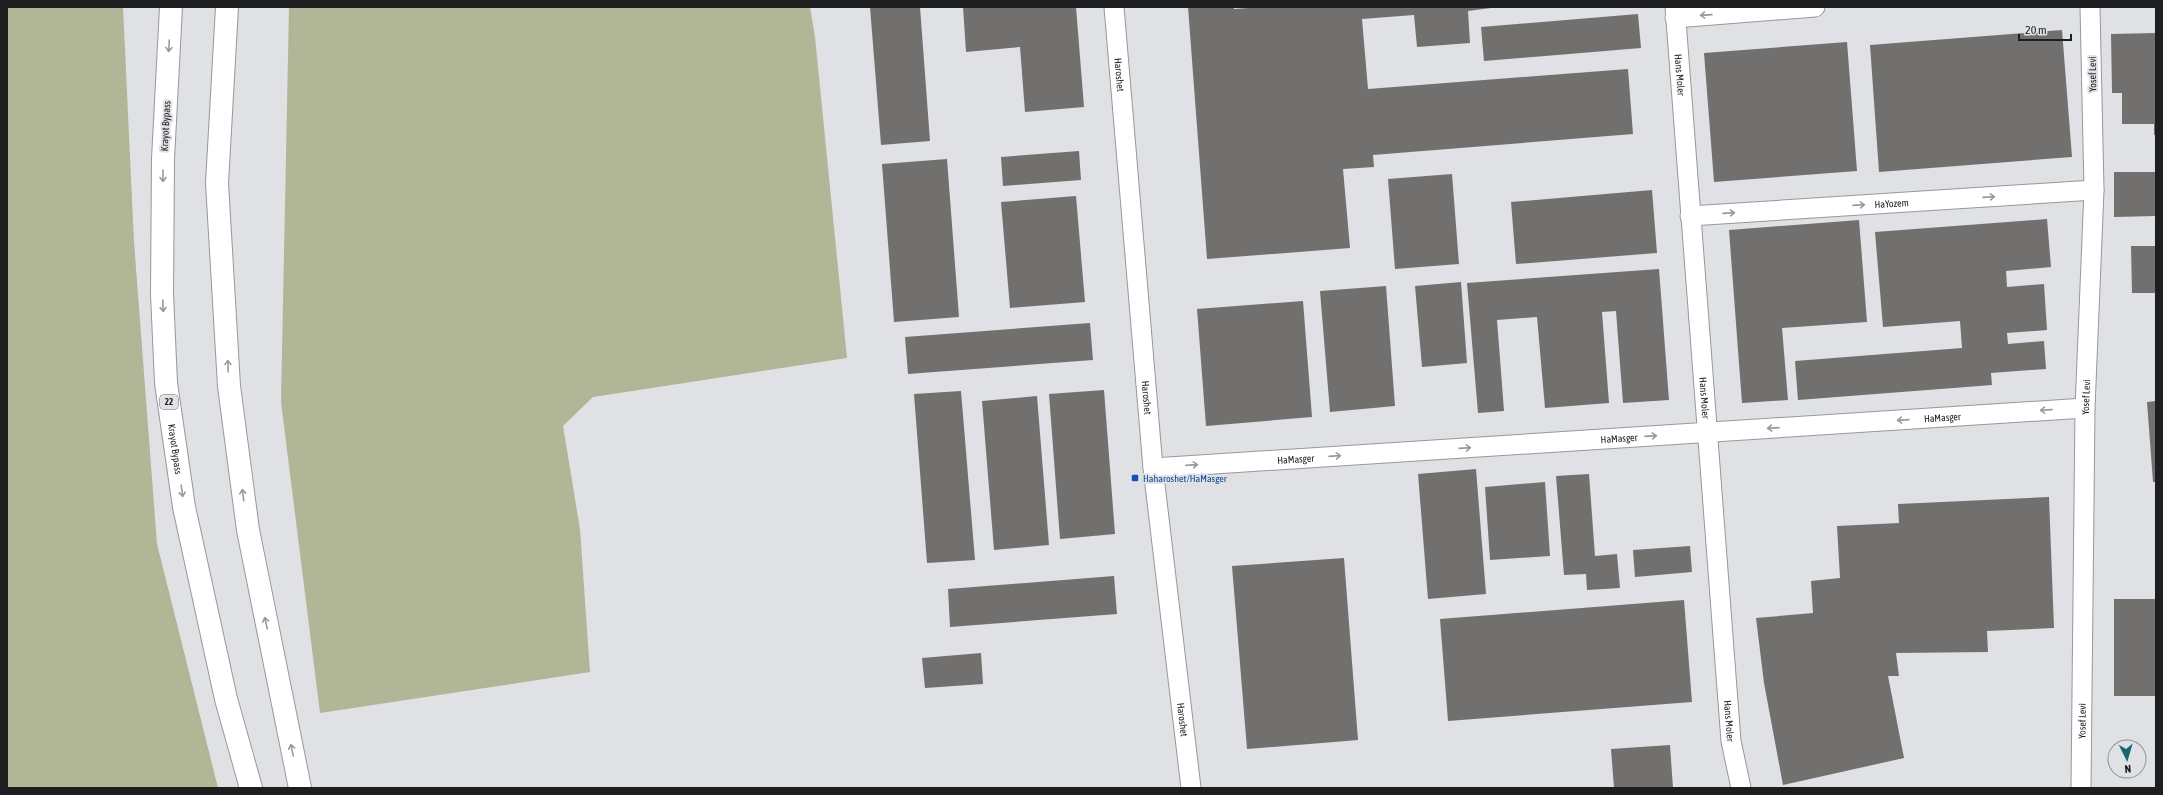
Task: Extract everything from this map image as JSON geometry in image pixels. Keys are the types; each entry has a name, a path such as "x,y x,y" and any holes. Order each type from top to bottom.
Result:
{"highway":[{"name":"Krayot Bypass","path":"171,7 163,159 162,294 166,383 184,508 226,699 250,788"},
{"path":"227,7 224,34 217,183 229,386 248,530 300,788"},
{"path":"224,34 231,7"}],"street":[{"name":"Haroshet","path":"1114,7 1153,468 1191,788"},
{"path":"1675,12 1815,7"},
{"name":"Yosef Levi","path":"2081,788 2085,408 2094,190 2090,7"},
{"name":"Hans Moler","path":"1675,12 1731,741 1741,788"},
{"name":"HaYozem","path":"1690,216 2094,190"},
{"name":"HaMasger","path":"1153,468 2085,408"}],"green space":[{"path":"7,7 123,7 134,242 157,544 218,788 7,788"},
{"path":"289,7 810,7 815,37 847,358 593,397 563,426 580,529 590,672 320,713 281,402"}],"building":[{"path":"870,7 920,7 930,141 881,145"},
{"path":"963,7 1076,7 1084,107 1025,112 1020,47 966,52"},
{"path":"1188,7 1234,7 1234,9 1263,7 1499,7 1468,11 1470,43 1417,47 1414,15 1362,19 1368,89 1628,69 1633,134 1373,155 1374,167 1343,169 1350,248 1207,259"},
{"path":"1638,14 1641,48 1484,61 1481,27"},
{"path":"2062,30 2072,157 1879,172 1870,45"},
{"path":"2156,33 2156,135 2154,135 2154,124 2122,124 2122,93 2112,93 2111,34"},
{"path":"1847,42 1857,171 1714,182 1704,53"},
{"path":"1079,151 1081,180 1003,186 1001,157"},
{"path":"947,159 959,317 894,322 882,164"},
{"path":"2114,172 2156,172 2156,216 2114,217"},
{"path":"1452,174 1459,264 1395,269 1388,179"},
{"path":"1652,190 1657,253 1516,264 1511,202"},
{"path":"1076,196 1085,302 1010,308 1001,202"},
{"path":"2047,219 2051,267 2006,271 2007,287 2044,284 2047,330 2007,333 2008,344 2044,341 2046,369 1991,373 1992,385 1798,400 1795,361 1962,348 1960,321 1883,327 1875,232"},
{"path":"1859,220 1867,322 1782,328 1788,400 1742,403 1729,230"},
{"path":"2131,246 2156,246 2156,293 2132,293"},
{"path":"1659,269 1669,400 1623,403 1616,311 1602,312 1609,403 1545,408 1537,317 1497,320 1504,411 1478,413 1467,283"},
{"path":"1461,282 1467,363 1422,367 1415,286"},
{"path":"1386,286 1395,406 1330,412 1320,291"},
{"path":"1303,301 1312,417 1206,426 1197,309"},
{"path":"1090,323 1093,360 908,374 905,337"},
{"path":"1104,390 1115,534 1060,539 1049,394"},
{"path":"961,391 975,560 927,563 914,394"},
{"path":"1037,396 1049,545 994,550 982,401"},
{"path":"2156,401 2156,482 2153,482 2147,402"},
{"path":"1476,469 1486,594 1428,599 1418,474"},
{"path":"1589,474 1595,556 1617,554 1620,588 1587,590 1586,574 1564,575 1556,476"},
{"path":"1545,482 1550,556 1490,560 1485,487"},
{"path":"2049,497 2054,628 1987,631 1988,652 1896,653 1899,676 1888,676 1904,758 1783,785 1764,683 1756,618 1813,613 1811,581 1840,578 1837,526 1899,523 1898,504"},
{"path":"1690,546 1692,572 1635,577 1633,550"},
{"path":"1344,558 1358,740 1247,749 1232,566"},
{"path":"1114,576 1117,614 950,627 948,589"},
{"path":"2114,599 2156,599 2156,696 2114,696"},
{"path":"1684,600 1692,702 1448,721 1440,619"},
{"path":"981,653 983,684 925,688 922,658"},
{"path":"1670,745 1673,788 1614,788 1611,749"}],"place":[{"name":"Haharoshet/HaMasger","path":"1135,478"}]}
